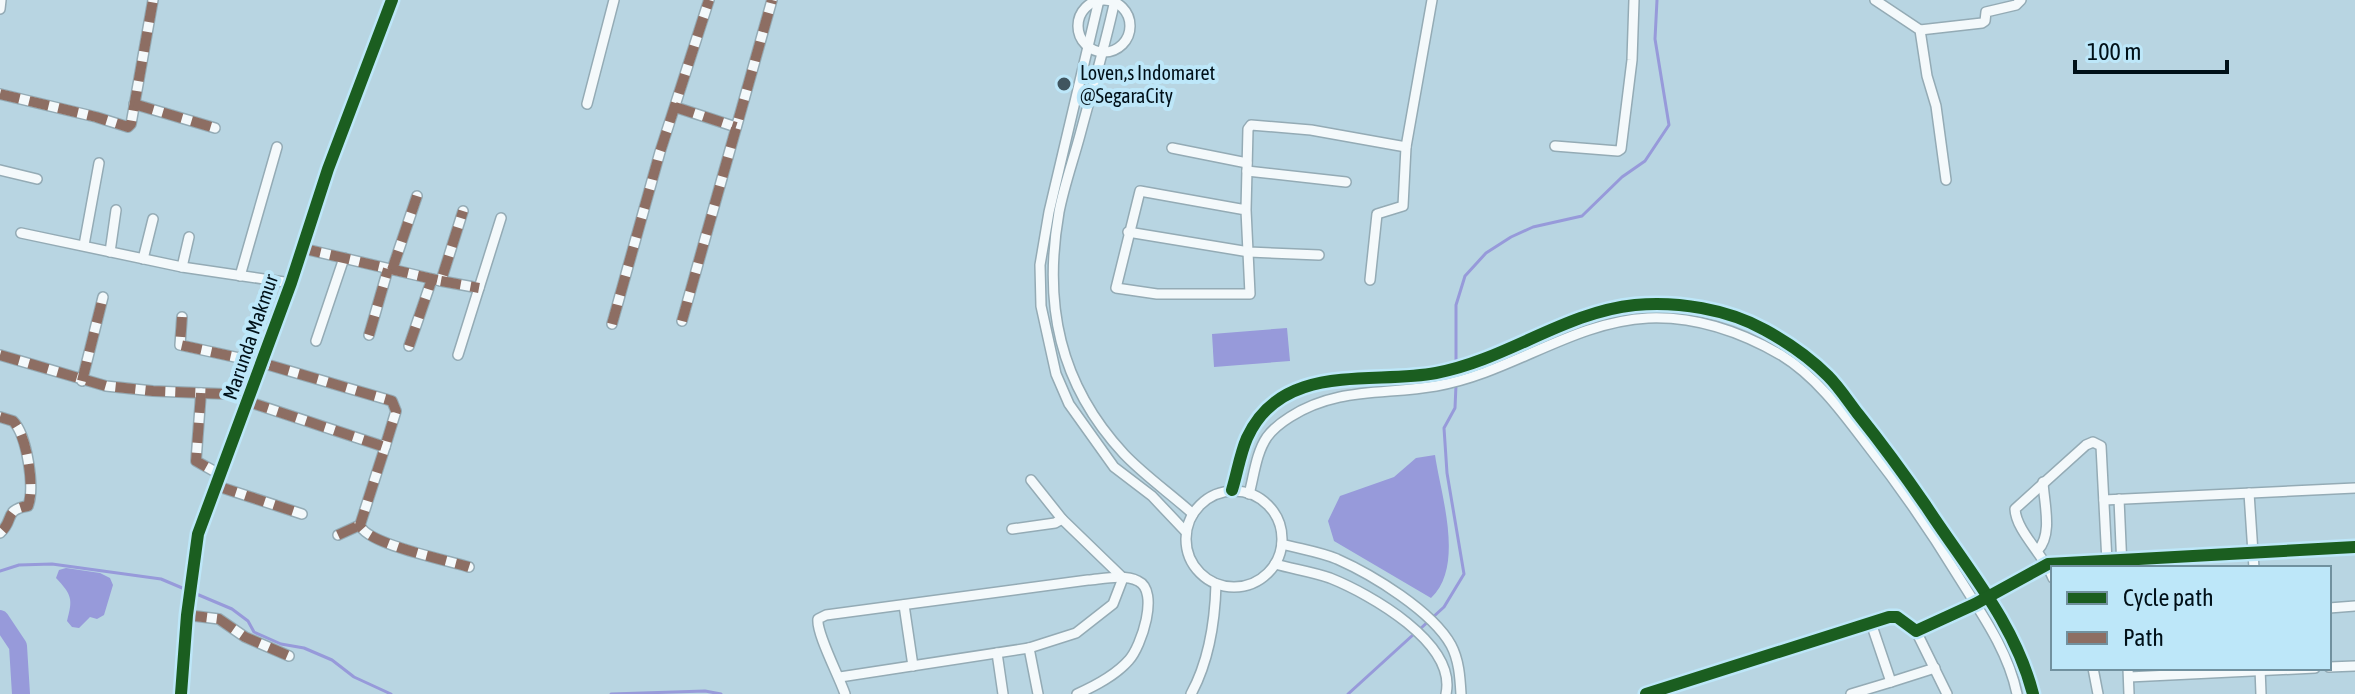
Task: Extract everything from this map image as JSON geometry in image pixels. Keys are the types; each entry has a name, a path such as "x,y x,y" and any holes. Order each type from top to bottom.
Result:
{"street":[{"path":"0,9 1,0"},
{"path":"0,94 128,127 153,0"},
{"name":"Marunda Makmur","path":"181,694 187,613 198,534 250,398 392,0"},
{"path":"587,104 614,0"},
{"path":"612,324 709,0"},
{"path":"682,321 772,0"},
{"path":"1098,0 1049,212 1040,265 1041,306 1056,374 1064,394 1091,437 1114,467 1152,496 1186,532"},
{"path":"1098,0 1115,1 1128,17 1130,31 1117,48 1103,52 1088,47 1079,35 1078,20 1085,8 1098,0"},
{"path":"1370,280 1377,214 1403,206 1406,147 1432,0"},
{"path":"1555,146 1621,149 1632,60 1634,0"},
{"path":"1875,0 1920,30 1982,23 1986,12 2006,8 2021,0"},
{"path":"1115,1 1059,209 1052,266 1052,302 1057,333 1069,369 1103,427 1125,454 1193,514"},
{"path":"1920,30 1927,76 1936,106 1946,180"},
{"path":"134,104 215,128"},
{"path":"675,107 736,127"},
{"path":"1246,210 1140,191 1115,287 1157,294 1249,295 1247,167 1248,129 1253,124 1311,130 1406,147"},
{"path":"240,276 277,147"},
{"path":"1172,148 1247,167 1346,182"},
{"path":"84,245 99,163"},
{"path":"0,170 37,179"},
{"path":"369,335 417,196"},
{"path":"110,252 116,210"},
{"path":"409,346 463,211"},
{"path":"458,355 501,218"},
{"path":"143,259 153,219"},
{"path":"1128,232 1249,252 1319,255"},
{"path":"21,233 182,267 291,283"},
{"path":"182,267 189,237"},
{"path":"301,248 479,288"},
{"path":"316,341 344,258"},
{"path":"82,381 103,297"},
{"path":"1232,490 1247,437 1262,416 1276,402 1319,382 1435,373 1498,355 1599,310 1638,305 1708,310 1762,328 1830,378 1897,463 1988,596 2026,668 2033,694"},
{"path":"182,317 180,345 262,363 392,401 396,411 360,525 363,532 378,540 469,567"},
{"path":"1249,494 1268,435 1301,410 1319,401 1437,386 1503,368 1568,336 1603,324 1649,318 1688,320 1746,337 1783,357 1820,387 1922,516 2005,655 2017,694"},
{"path":"0,355 82,381 153,391 250,398 385,447"},
{"path":"201,393 196,461 221,475"},
{"path":"0,417 13,421 21,433 30,499 28,506 11,512 0,533"},
{"path":"2051,572 2019,523 2015,509 2093,442 2101,446 2107,562"},
{"path":"1031,480 1062,519 1123,578"},
{"path":"2038,550 2046,534 2043,482"},
{"path":"217,486 302,514"},
{"path":"2104,500 2355,488"},
{"path":"1232,490 1249,494 1272,510 1282,532 1282,544 1275,564 1267,575 1248,585 1227,587 1207,579 1192,563 1186,532 1193,514 1209,499 1232,490"},
{"path":"2249,493 2254,566"},
{"path":"2119,499 2122,564"},
{"path":"1012,529 1055,523 1062,519"},
{"path":"338,535 360,525"},
{"path":"1282,544 1335,559 1382,584 1439,628 1456,658 1461,694"},
{"path":"1916,631 1975,604 2048,564 2122,564 2253,552 2355,547"},
{"path":"1275,564 1329,578 1370,598 1428,641 1444,666 1447,692"},
{"path":"840,677 1029,648 1076,633 1113,604 1123,578"},
{"path":"845,694 817,628 818,619 826,615 1088,580 1123,578 1139,581 1145,587 1148,598 1147,617 1130,659 1101,683 1077,694"},
{"path":"1191,694 1203,670 1215,608 1216,584"},
{"path":"904,605 913,666"},
{"path":"2331,608 2355,606"},
{"path":"187,613 219,619 245,637 289,656"},
{"path":"1646,694 1897,617 1916,631 1947,694"},
{"path":"1871,623 1891,682"},
{"path":"1029,648 1038,694"},
{"path":"997,653 1003,694"},
{"path":"2331,667 2355,666"},
{"path":"1851,694 1935,668"},
{"path":"2093,670 2098,694"},
{"path":"2129,694 2128,673 2260,670 2261,694"}],"water":[{"path":"1287,328 1290,361 1214,367 1212,334"},
{"path":"1435,455 1449,550 1441,584 1431,598 1334,541 1328,521 1340,496 1394,477 1416,458"},
{"path":"66,568 100,573 110,578 113,585 104,615 97,619 90,617 79,628 72,627 67,621 70,598 56,578 59,570"}],"waterway":[{"path":"1456,378 1456,305 1465,276 1486,253 1511,237 1533,227 1582,216 1622,177 1645,161 1669,125 1655,39 1657,0"},
{"path":"1420,629 1444,607 1464,574 1447,473 1444,428 1455,408 1456,385"},
{"path":"0,571 19,565 52,564 161,579 232,609 248,621 254,632 332,660 354,677 391,694"},
{"path":"0,619 18,646 21,694"},
{"path":"1348,694 1414,634"},
{"path":"611,694 705,691 721,694"}],"marked path":[{"path":"0,94 128,127 153,0"},
{"path":"612,324 660,152 709,0"},
{"path":"682,321 772,0"},
{"path":"134,104 215,128"},
{"path":"675,107 736,127"},
{"path":"392,270 417,196"},
{"path":"301,248 441,281 463,211"},
{"path":"369,335 388,269"},
{"path":"409,346 432,279"},
{"path":"441,281 479,288"},
{"path":"82,381 103,297"},
{"path":"182,317 180,345 262,363 392,401 396,411 385,447"},
{"path":"0,355 106,386 251,395"},
{"path":"201,393 196,461 221,475"},
{"path":"249,402 385,447 360,525 376,539 391,545 469,567"},
{"path":"0,417 13,421 18,428 28,462 31,487 28,506 15,510 0,533"},
{"path":"217,486 302,514"},
{"path":"338,535 360,525"},
{"path":"187,615 219,619 245,637 289,656"}],"cycle path":[{"path":"181,694 198,534 291,283 328,169 392,0"},
{"path":"1232,490 1247,438 1263,414 1282,397 1305,387 1331,381 1411,376 1462,367 1609,309 1668,304 1719,312 1751,323 1782,340 1814,363 1836,385 1901,471 2002,619 2025,668 2033,694"},
{"path":"1646,694 1889,617 1897,617 1916,631 1975,604 2048,564 2355,547"}],"place":[{"name":"Loven,s Indomaret @SegaraCity","path":"1064,84"}]}
